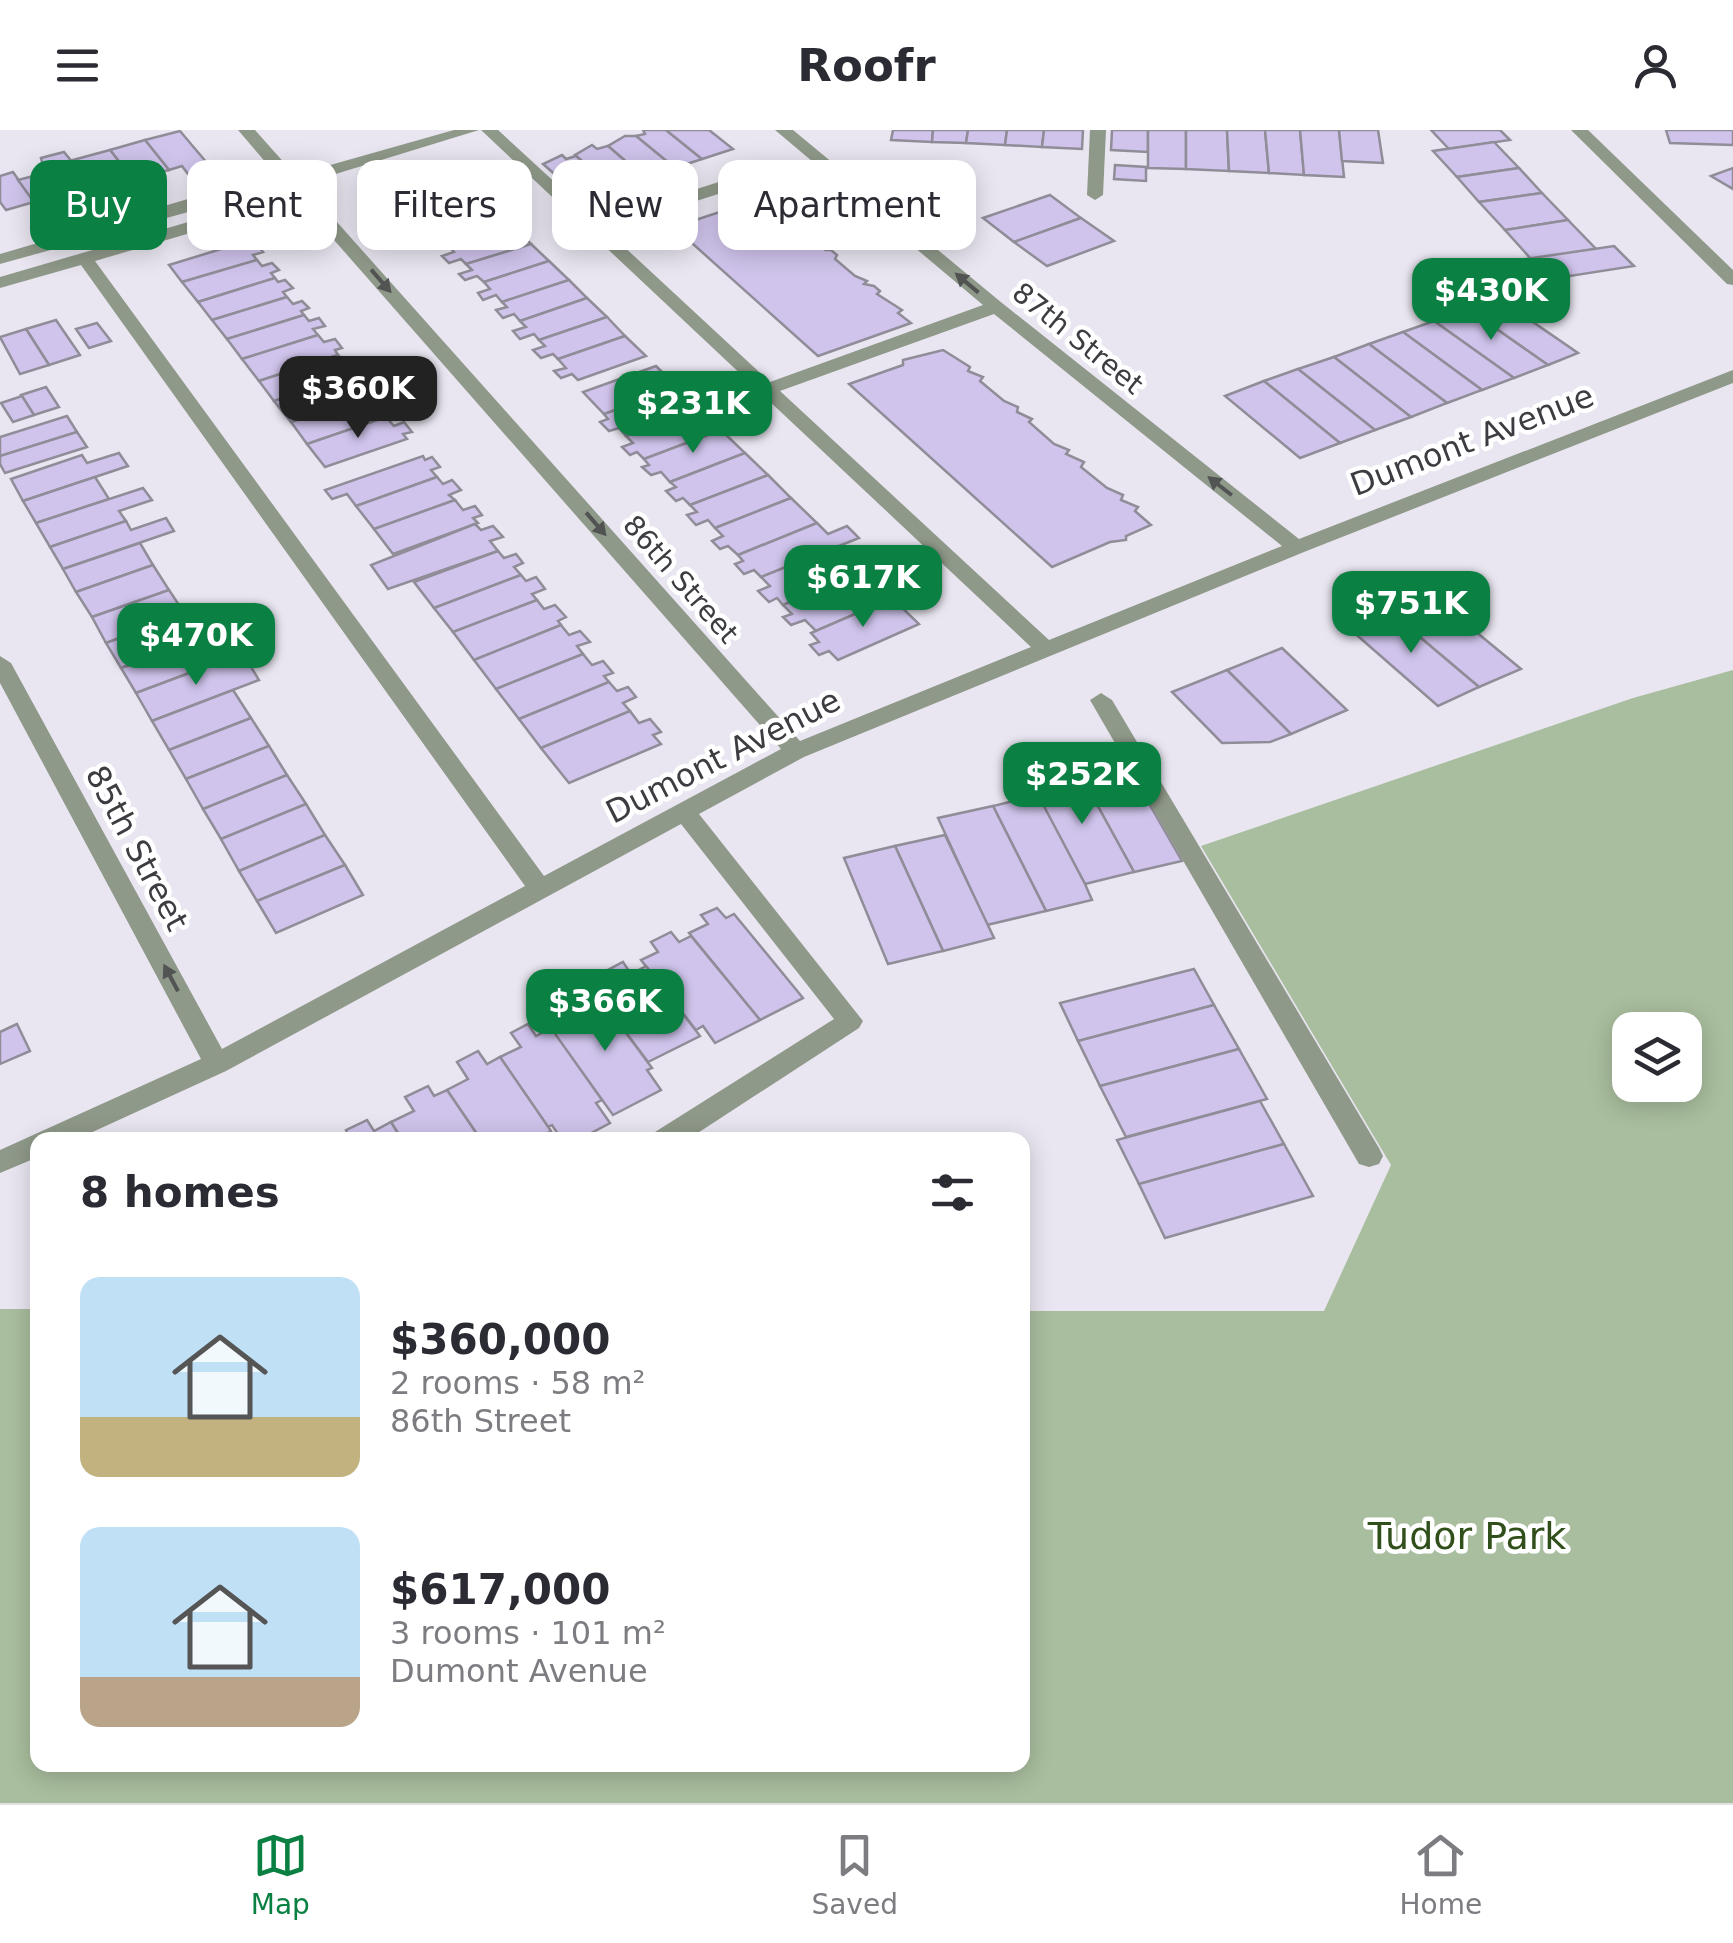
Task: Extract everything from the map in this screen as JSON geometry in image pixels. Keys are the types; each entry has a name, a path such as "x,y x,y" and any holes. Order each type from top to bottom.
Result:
{"street":[{"name":"86th Street","path":"246,130 274,160"},
{"path":"337,169 471,130"},
{"path":"488,130 552,189"},
{"name":"87th Street","path":"782,130 1297,547"},
{"path":"1096,195 1098,130"},
{"path":"1579,130 1733,280"},
{"path":"0,259 187,205"},
{"path":"0,283 187,227"},
{"name":"86th Street","path":"337,230 796,752"},
{"path":"618,250 1046,649"},
{"path":"84,257 540,890"},
{"path":"767,389 996,307"},
{"name":"Dumont Avenue","path":"66,1132 217,1064 796,752 1297,547 1733,376"},
{"name":"85th Street","path":"0,663 217,1064"},
{"path":"1101,700 1368,1156"},
{"path":"678,1132 850,1021 685,812"},
{"path":"0,1162 30,1149"}],"green space":[{"name":"Tudor Park","path":"1733,670 1733,1803 0,1803 0,1309 30,1309 30,1772 1030,1772 1030,1311 1324,1311 1391,1165 1201,846 1633,698"}],"building":[{"path":"643,130 666,130 702,159 665,160 636,136 645,134"},
{"path":"666,130 709,130 733,149 702,159"},
{"path":"893,130 933,130 932,142 891,140"},
{"path":"933,130 968,130 966,143 932,142"},
{"path":"968,130 1007,130 1005,145 966,143"},
{"path":"1007,130 1044,130 1042,147 1005,145"},
{"path":"1044,130 1083,130 1082,149 1042,147"},
{"path":"1112,130 1148,130 1148,152 1111,150"},
{"path":"1148,130 1186,130 1186,169 1148,168"},
{"path":"1186,130 1227,130 1229,171 1186,169"},
{"path":"1227,130 1265,130 1269,173 1229,171"},
{"path":"1265,130 1300,130 1304,175 1269,173"},
{"path":"1300,130 1339,130 1344,177 1304,175"},
{"path":"1339,130 1378,130 1383,163 1342,161"},
{"path":"1431,130 1500,130 1510,140 1449,149"},
{"path":"1666,130 1733,130 1733,145 1670,143"},
{"path":"180,131 204,160 187,160 187,173 182,166 169,170 167,160 161,160 145,140"},
{"path":"625,136 636,136 665,160 624,160 608,146"},
{"path":"145,140 161,160 118,160 110,150"},
{"path":"1494,142 1519,168 1457,177 1433,151"},
{"path":"592,145 597,149 608,146 624,160 581,160 575,155"},
{"path":"110,150 118,160 73,160"},
{"path":"64,152 71,160 41,160"},
{"path":"562,155 581,160 552,160 552,172 543,164"},
{"path":"1115,165 1146,167 1146,181 1114,179"},
{"path":"1519,168 1542,193 1479,202 1457,177"},
{"path":"1733,168 1733,189 1711,176"},
{"path":"13,172 30,196 30,203 6,210 0,202 0,176"},
{"path":"30,177 30,196 18,180"},
{"path":"1542,193 1568,220 1505,230 1479,202"},
{"path":"1050,195 1081,218 1014,242 983,218"},
{"path":"718,213 718,250 831,250 837,255 835,259 867,281 864,284 880,291 877,294 902,310 898,313 911,323 818,356 698,248 698,219"},
{"path":"1081,218 1114,241 1047,266 1014,242"},
{"path":"1568,220 1596,249 1531,259 1505,230"},
{"path":"532,245 549,261 484,282 477,276 465,280 459,274 472,270 466,264 512,250 532,250"},
{"path":"1614,246 1634,266 1538,281 1519,260"},
{"path":"218,250 263,252 253,255 257,260 182,282 169,265"},
{"path":"512,250 466,264 461,259 449,263 442,256"},
{"path":"257,260 262,266 272,263 279,270 271,273 275,278 198,302 182,282"},
{"path":"549,261 569,280 502,302 496,295 483,300 478,293 490,289 484,282"},
{"path":"275,278 278,282 285,280 293,288 283,292 287,297 212,320 198,302"},
{"path":"569,280 587,298 520,321 514,314 503,318 496,310 507,307 502,302"},
{"path":"287,297 293,304 302,301 309,308 301,311 304,315 227,339 212,320"},
{"path":"587,298 607,317 539,340 534,334 520,339 513,331 526,327 520,321"},
{"path":"1498,298 1578,353 1548,365 1468,309"},
{"path":"1468,309 1548,365 1514,378 1434,321"},
{"path":"304,315 309,321 319,318 325,326 313,329 318,335 242,359 227,339"},
{"path":"607,317 625,336 558,359 553,354 541,358 533,350 545,346 539,340"},
{"path":"56,320 80,355 49,365 26,329"},
{"path":"1434,321 1514,378 1482,390 1403,332"},
{"path":"97,323 111,341 89,348 76,329"},
{"path":"26,329 49,365 20,374 0,337"},
{"path":"1403,332 1482,390 1447,403 1369,344"},
{"path":"318,335 324,342 335,339 342,348 335,350 338,355 259,381 242,359"},
{"path":"625,336 646,356 578,380 572,374 561,378 554,371 566,368 558,359"},
{"path":"1369,344 1447,403 1411,417 1334,357"},
{"path":"943,350 970,367 968,371 983,377 980,381 1018,407 1017,412 1032,419 1029,422 1054,444 1069,450 1066,454 1084,462 1081,467 1107,488 1123,495 1121,500 1138,507 1135,511 1151,525 1126,536 1126,540 1110,542 1052,567 849,384 903,365 903,360"},
{"path":"338,355 343,360 350,358 357,366 347,370 351,375 274,401 259,381"},
{"path":"1334,357 1411,417 1375,430 1298,369"},
{"path":"656,366 678,388 604,414 583,392"},
{"path":"1298,369 1375,430 1340,443 1264,381"},
{"path":"351,375 358,383 369,379 376,388 370,390 373,395 291,422 274,401"},
{"path":"739,381 748,389 626,436 619,428 609,431 600,422 608,419 604,414 678,388 689,399"},
{"path":"1264,381 1340,443 1300,458 1225,396"},
{"path":"46,387 59,407 34,415 21,395"},
{"path":"373,395 379,401 385,399 392,408 382,412 386,417 307,444 291,422"},
{"path":"22,396 34,415 13,422 1,403"},
{"path":"699,409 721,430 644,459 637,452 630,455 622,447 633,443 626,436"},
{"path":"67,416 77,432 0,456 0,437"},
{"path":"386,417 394,426 404,422 412,432 403,434 407,439 325,467 307,444"},
{"path":"721,430 745,453 670,482 661,472 651,475 642,467 649,465 644,459"},
{"path":"77,432 87,447 5,473 0,464 0,456"},
{"path":"119,453 128,466 23,501 11,479 82,455 87,463"},
{"path":"745,453 768,475 690,505 683,498 676,501 666,491 676,487 670,482"},
{"path":"423,456 425,460 432,457 440,467 431,470 437,477 356,506 347,494 332,499 325,490"},
{"path":"768,475 791,498 715,528 708,520 696,525 687,515 697,512 690,505"},
{"path":"95,477 109,499 36,523 23,501"},
{"path":"437,477 443,484 452,480 461,490 449,495 455,500 374,529 356,506"},
{"path":"143,488 152,500 119,511 126,521 50,547 36,523"},
{"path":"791,498 817,523 738,555 728,546 720,549 712,541 723,536 715,528"},
{"path":"455,500 463,510 475,506 482,515 473,518 478,523 393,554 374,529"},
{"path":"166,518 174,531 63,569 50,547 126,521 131,530"},
{"path":"817,523 828,534 847,526 859,538 761,577 754,570 744,574 735,564 743,561 738,555"},
{"path":"475,524 481,530 493,526 503,537 490,541 498,551 388,589 371,565"},
{"path":"140,543 153,565 76,592 63,569"},
{"path":"838,546 865,571 783,605 777,598 769,602 758,591 770,586 761,577"},
{"path":"498,551 504,558 516,554 523,563 514,567 521,575 434,608 414,582"},
{"path":"153,565 169,590 92,617 76,592"},
{"path":"865,571 892,598 816,631 805,620 791,625 783,617 792,614 783,605"},
{"path":"521,575 526,581 536,577 545,589 532,594 537,600 453,632 434,608"},
{"path":"1424,589 1521,669 1479,687 1383,606"},
{"path":"169,590 185,614 106,643 92,617"},
{"path":"892,598 919,624 838,660 829,651 819,655 810,645 819,642 811,633"},
{"path":"537,600 544,609 555,605 566,617 558,621 561,625 474,660 453,632"},
{"path":"1383,606 1479,687 1438,706 1343,623"},
{"path":"213,609 226,630 121,668 106,643 185,614 187,618"},
{"path":"561,625 569,635 580,631 590,642 577,646 583,654 496,689 474,660"},
{"path":"228,632 242,653 136,693 121,668"},
{"path":"1282,648 1347,710 1291,734 1227,670"},
{"path":"583,654 592,665 603,661 613,673 604,676 609,682 519,719 496,689"},
{"path":"245,657 259,680 152,721 136,693 216,663 218,667"},
{"path":"1227,670 1291,734 1270,742 1222,743 1172,692"},
{"path":"609,682 617,691 628,687 636,697 623,703 630,711 541,748 519,719"},
{"path":"233,690 251,718 169,750 152,721"},
{"path":"630,711 639,723 650,719 661,732 653,735 661,744 569,783 541,748"},
{"path":"251,718 269,746 186,779 169,750"},
{"path":"269,746 287,775 203,809 186,779"},
{"path":"1124,760 1182,861 1134,872 1078,770"},
{"path":"1078,770 1134,872 1085,884 1030,781"},
{"path":"287,775 306,804 221,839 203,809"},
{"path":"1038,795 1092,900 1046,911 993,806"},
{"path":"306,804 325,835 239,871 221,839"},
{"path":"993,806 1046,911 987,925 938,818"},
{"path":"325,835 345,865 257,901 239,871"},
{"path":"945,835 994,938 943,951 895,846"},
{"path":"895,846 943,951 888,964 844,858"},
{"path":"345,865 363,895 276,933 257,901"},
{"path":"717,908 726,918 734,914 803,998 760,1020 689,933 708,924 701,915"},
{"path":"671,932 679,942 691,936 760,1020 715,1043 703,1026 696,1030 641,960 658,952 651,942"},
{"path":"623,962 631,974 646,966 700,1036 648,1062 595,991 614,982 606,971"},
{"path":"1194,969 1214,1005 1078,1041 1060,1003"},
{"path":"576,994 584,1006 600,998 652,1068 647,1070 661,1090 613,1115 548,1025 569,1014 560,1002"},
{"path":"1214,1005 1239,1049 1100,1086 1078,1041"},
{"path":"17,1024 30,1051 0,1064 0,1032"},
{"path":"528,1024 536,1036 551,1028 602,1100 596,1103 610,1123 593,1132 557,1132 552,1125 548,1127 500,1057 521,1047 511,1033"},
{"path":"1239,1049 1267,1099 1126,1137 1100,1086"},
{"path":"478,1051 487,1064 500,1057 551,1131 476,1132 447,1090 468,1079 457,1062"},
{"path":"428,1086 434,1096 447,1090 476,1132 397,1132 391,1122 414,1111 405,1097"},
{"path":"1260,1101 1284,1144 1139,1184 1117,1140"},
{"path":"367,1120 374,1131 391,1122 397,1132 347,1132"},
{"path":"1284,1144 1313,1196 1165,1238 1139,1184"}]}
